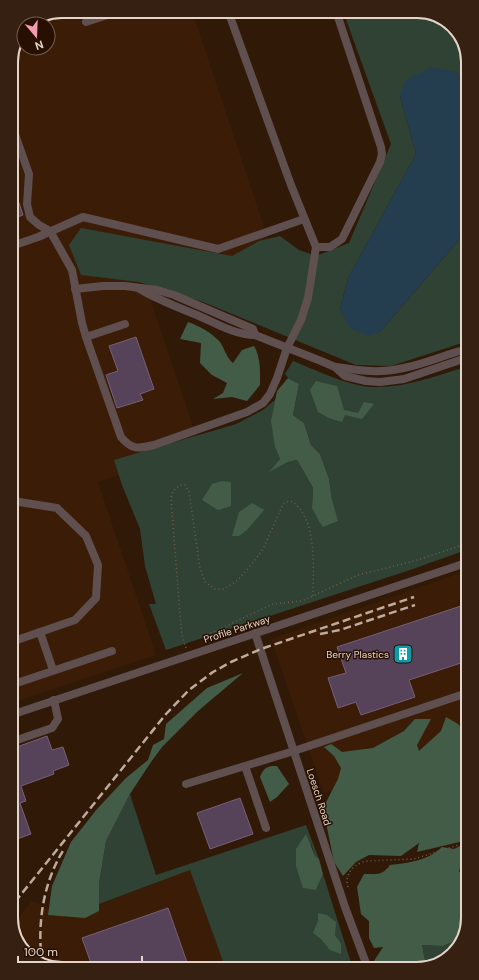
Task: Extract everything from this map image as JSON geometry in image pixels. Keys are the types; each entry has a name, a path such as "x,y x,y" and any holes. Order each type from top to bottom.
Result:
{"street":[{"path":"86,22 98,18"},
{"path":"18,143 29,174 27,204 30,217 50,231 72,270 86,337 121,437 126,444 132,447 141,448 247,412 263,403 270,394 287,348 301,320 308,298 316,247 291,185 231,18"},
{"path":"316,247 330,246 342,239 380,162 382,154 338,18"},
{"path":"18,244 82,217 218,249 304,219"},
{"path":"75,289 103,286 125,286 138,288 160,300 223,327 246,335 255,335 335,367 366,371 400,369 461,351"},
{"path":"86,337 125,324"},
{"path":"335,367 345,376 366,381 380,382 404,378 461,360"},
{"path":"18,503 57,508 86,536 98,565 96,598 75,620 18,640"},
{"name":"Profile Parkway","path":"18,713 461,565"},
{"path":"40,632 53,670"},
{"name":"Loesch Road","path":"255,633 345,908 365,962"},
{"path":"18,683 112,651"},
{"path":"186,784 294,751 461,695"},
{"path":"18,741 52,728 58,719 54,700"},
{"path":"245,766 266,828"}],"path":[{"path":"188,656 182,635 171,498 172,491 180,484 185,485 189,492 200,568 205,582 215,589 224,589 238,580 263,550 283,504 291,501 296,504 308,526 312,539 313,596"},
{"path":"207,635 272,604 302,601 358,576 411,562 461,546"},
{"path":"348,888 346,881 348,875 361,862 414,859 461,844"}],"shaded area":[{"path":"194,18 274,257 150,299 200,447 98,482 156,655 18,701 19,56 56,56 56,19"},
{"path":"461,573 461,745 324,793 271,639"},
{"path":"190,870 223,962 59,962 48,960 35,953 27,945 21,935 18,918 32,901 66,917"}],"green space":[{"path":"346,18 420,18 434,21 444,27 452,35 458,45 460,54 461,82 457,72 400,96 416,154 348,278 340,309 380,332 461,238 461,343 391,366 356,365 203,302 139,282 81,275 69,245 81,228 232,256 259,241 280,236 299,250 316,256 349,243 391,144"},
{"path":"188,322 213,335 220,342 233,363 242,350 254,346 259,360 260,385 247,401 232,397 213,399 223,393 227,383 212,375 200,363 201,343 180,339"},
{"path":"293,361 353,384 384,387 396,386 431,378 461,369 461,552 166,650 149,604 156,604 145,566 140,529 122,485 114,460 236,424 263,410 276,399 273,410 275,447 280,459 270,471 288,462 297,460 313,488 312,508 332,500 329,479 320,454 311,445 304,423 293,415 299,384 288,378 285,374"},
{"path":"288,378 299,384 293,415 304,423 311,445 320,454 329,479 332,500 338,521 323,527 312,508 313,488 297,460 288,462 269,472 280,459 275,447 271,421 277,391"},
{"path":"316,381 337,386 344,410 358,413 364,402 374,404 362,419 345,415 342,422 329,418 318,412 310,390"},
{"path":"222,481 231,482 231,506 218,510 202,500 212,484"},
{"path":"252,503 264,510 247,530 239,536 232,536 239,512"},
{"path":"243,673 198,711 162,747 130,794 106,841 99,884 99,911 85,918 48,915 52,886 71,842 97,809 126,778 148,760 153,745 164,739 166,724 207,688"},
{"path":"446,717 461,727 461,842 417,852 419,843 401,856 369,855 356,862 343,876 334,862 323,808 338,779 341,768 334,756 324,747 331,744 342,752 373,748 404,731 415,719 431,719 417,745 419,751 441,731"},
{"path":"277,766 289,784 270,802 260,777 264,769"},
{"path":"130,794 156,875 306,825 319,859 315,856 311,844 316,890 323,874 351,962 223,962 190,870 99,904 99,884 106,841"},
{"path":"306,834 315,856 319,859 323,874 316,890 303,888 296,866 296,849"},
{"path":"461,846 461,863 459,872 461,872 461,918 459,932 454,941 443,946 422,945 425,961 373,962 383,947 374,948 369,938 369,921 361,914 357,887 364,874 382,873 390,865 424,858 442,847 454,849"},
{"path":"318,913 327,915 336,922 335,935 341,944 341,954 330,950 321,939 313,933 318,921"},
{"path":"454,941 444,953 434,959 425,961 422,945 443,946"}],"water":[{"path":"432,67 457,72 461,82 461,238 380,332 368,336 350,328 340,309 348,278 416,154 400,96 405,81"}],"building":[{"path":"18,200 23,215 18,217"},
{"path":"136,337 154,389 140,394 143,400 117,408 106,375 118,371 109,346"},
{"name":"Berry Plastics","path":"461,606 461,663 409,680 415,697 361,715 356,702 338,708 328,678 346,673 337,647"},
{"path":"47,736 52,750 63,747 69,765 53,771 54,774 21,786 26,801 20,803 31,834 18,839 18,747"},
{"path":"240,798 253,834 210,849 197,813"},
{"path":"168,908 187,962 91,962 82,938"}],"railway":[{"path":"18,898 166,714 189,690 213,672 231,662 261,649 414,597"},
{"path":"320,634 340,630 415,605"},
{"path":"42,956 40,933 46,889 64,849"}],"place":[{"name":"Berry Plastics","path":"403,654"}]}
